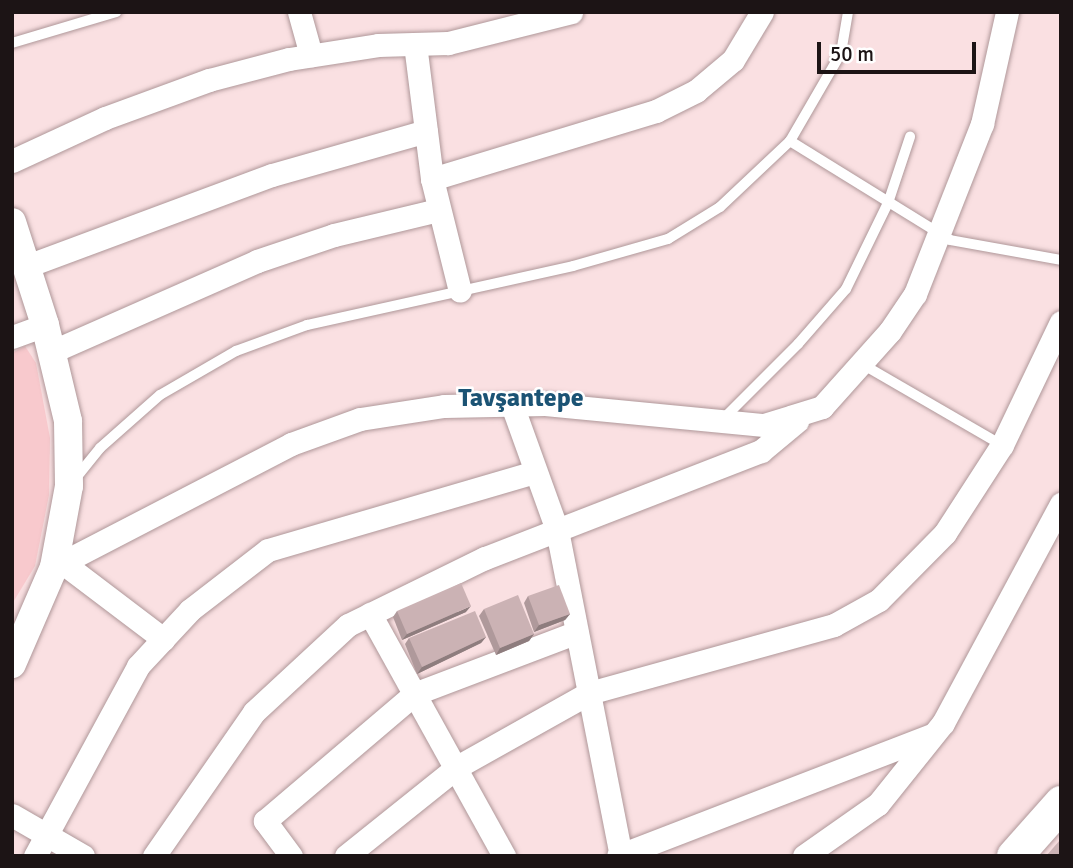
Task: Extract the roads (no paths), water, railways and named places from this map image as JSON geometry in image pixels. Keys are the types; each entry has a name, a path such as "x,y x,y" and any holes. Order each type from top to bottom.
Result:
{"main road":[{"path":"1014,856 1061,803"}],"street":[{"path":"299,12 311,55"},
{"path":"12,161 105,118 209,80 311,55 448,43 571,12"},
{"path":"432,179 656,111 696,91 733,60 762,12"},
{"path":"58,565 291,444 360,419 444,406 545,404 720,423 764,425 803,416 822,407 862,364 915,294 982,124 1007,12"},
{"path":"415,44 432,179 460,291"},
{"path":"27,266 259,179 426,131"},
{"path":"12,337 48,339 257,261 346,231 438,210"},
{"path":"12,222 48,339 68,421 69,486 58,565 12,664"},
{"path":"346,856 457,767 589,693 834,625 879,600 945,533 1002,445 1061,322"},
{"path":"512,405 557,530 620,855 933,734"},
{"path":"154,856 254,712 348,625 485,558 761,451 803,416"},
{"path":"35,856 138,666 190,610 268,550 535,472"},
{"path":"804,856 878,804 933,734 1061,504"},
{"path":"58,565 163,639"},
{"path":"370,614 504,856"},
{"path":"291,856 265,821 414,694 577,632"},
{"path":"12,815 83,856"}],"lane":[{"path":"12,43 116,12"},
{"path":"69,486 100,448 160,395 236,351 307,325 460,291 668,239 720,207 790,141 841,53 848,12"},
{"path":"720,423 798,344 846,289 888,203 910,137"},
{"path":"790,141 939,235 1061,260"},
{"path":"862,364 1002,445"}],"district":[{"name":"Tavşantepe","path":"521,399"}]}
